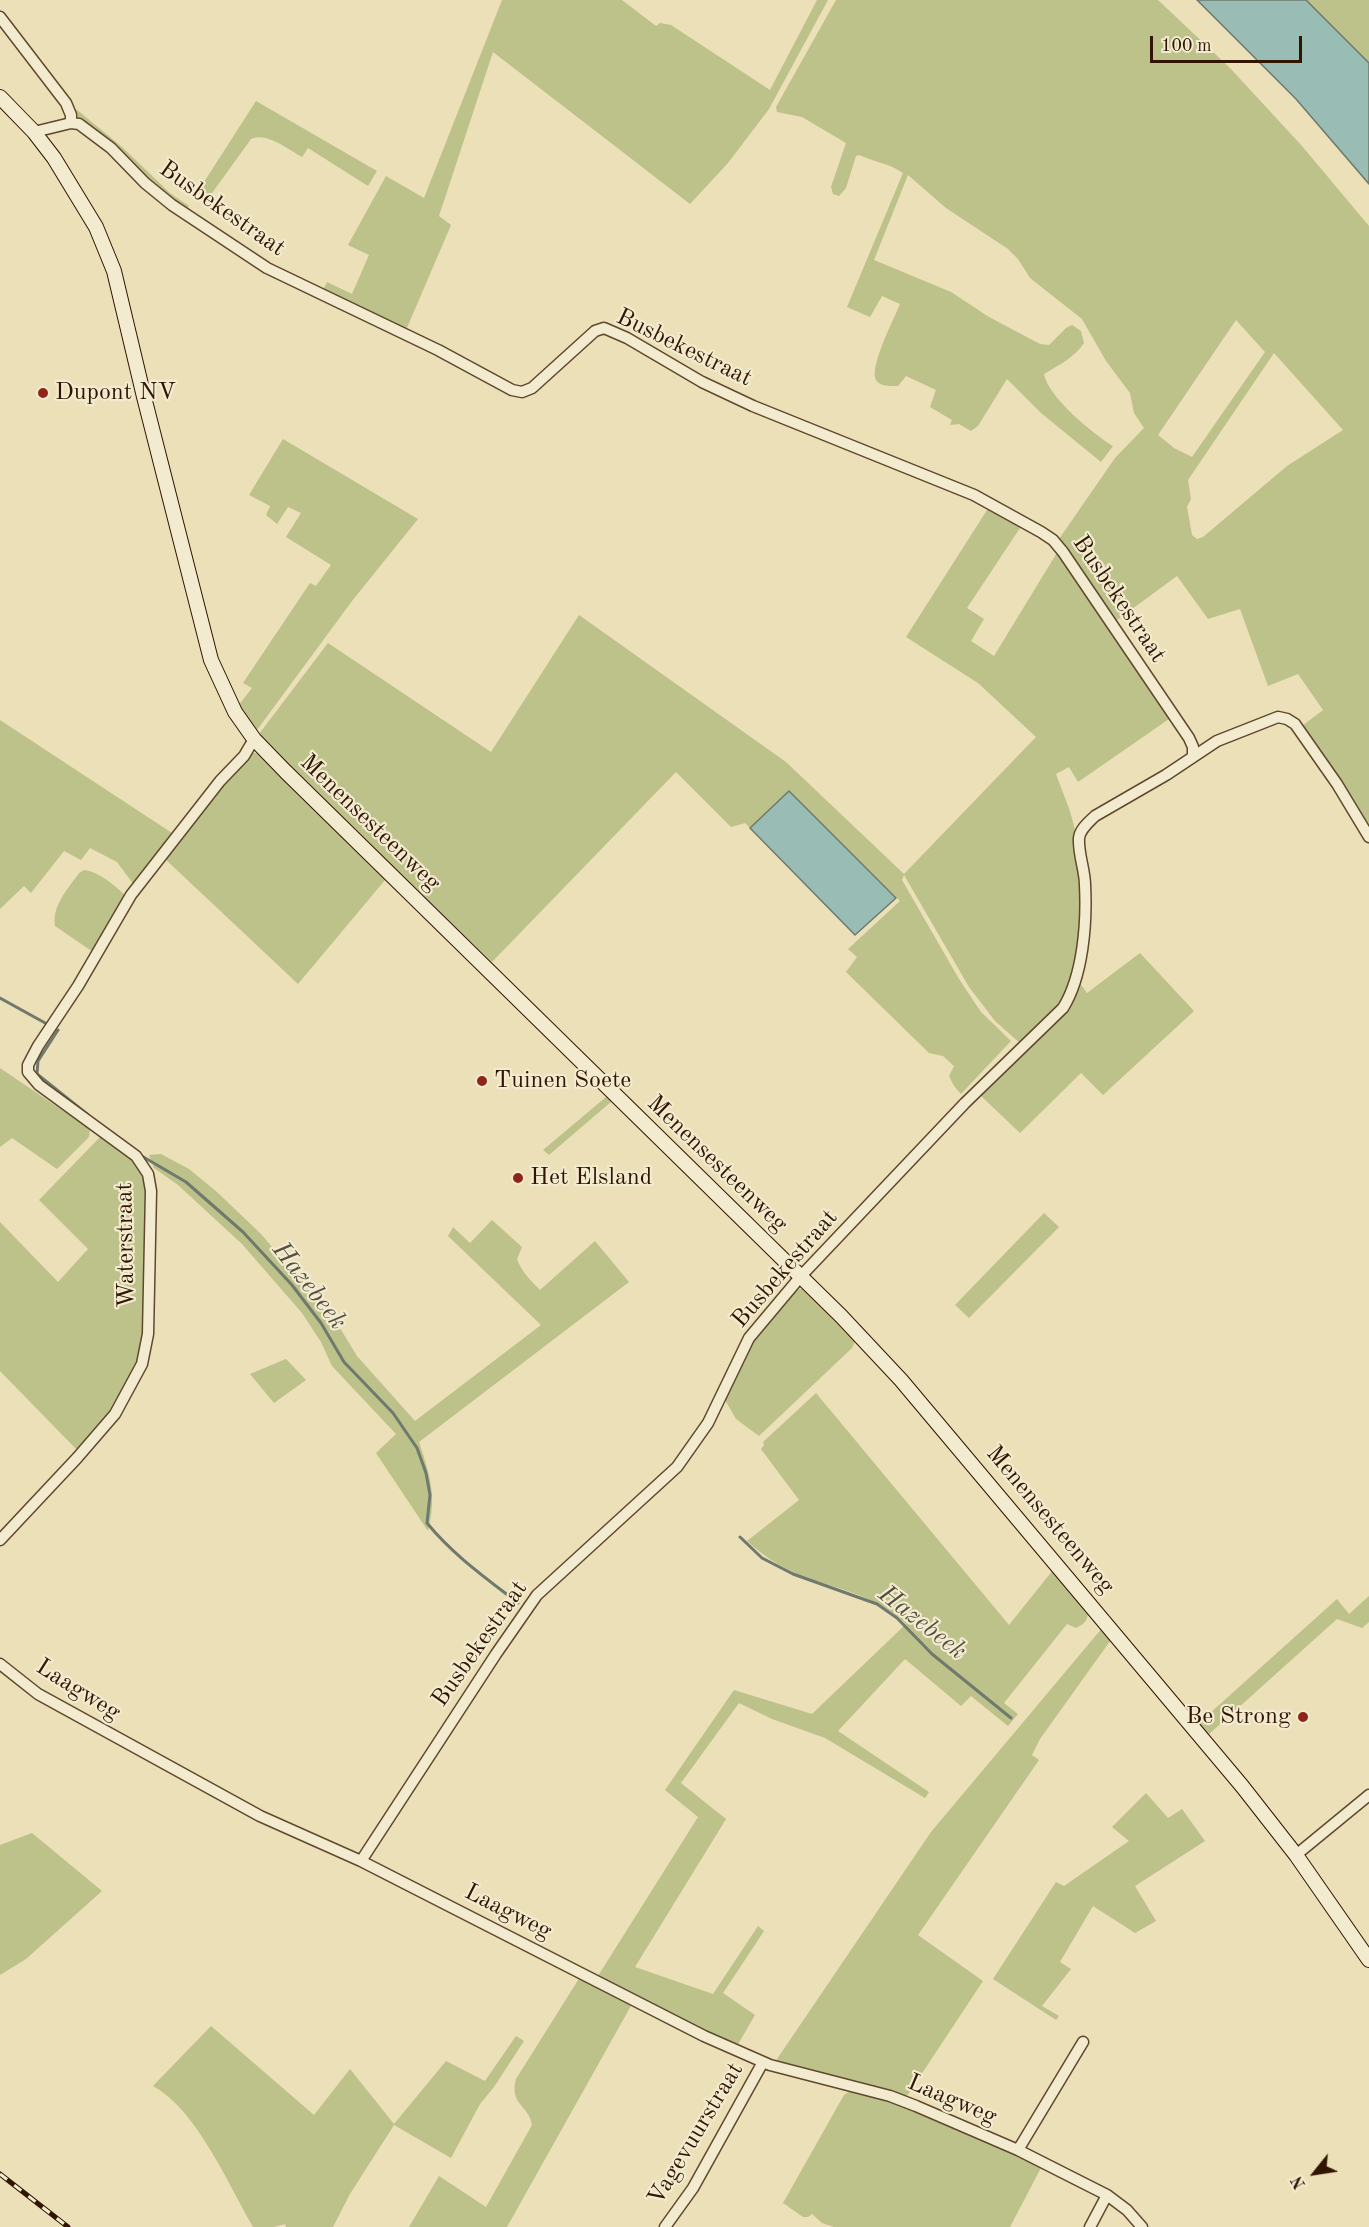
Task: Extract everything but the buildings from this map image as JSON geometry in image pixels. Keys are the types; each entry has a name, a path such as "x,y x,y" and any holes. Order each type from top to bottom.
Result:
{"street":[{"path":"0,17 66,103 71,115 71,123 34,132"},
{"name":"Menensesteenweg","path":"0,98 34,132 72,185 96,227 114,271 211,660 235,712 254,739 801,1276 865,1340 921,1401 1242,1786 1296,1855 1369,1960"},
{"name":"Busbekestraat","path":"71,123 79,124 111,148 145,183 172,205 267,268 438,350 512,390 522,392 532,388 595,331 604,328 627,338 702,382 753,406 963,490 1020,520 1053,540 1063,552 1189,738 1193,747 1193,757"},
{"name":"Busbekestraat","path":"361,1861 537,1595 677,1467 708,1423 749,1338 801,1276 965,1103 1063,1008 1071,995 1082,948 1086,886 1079,837 1095,816 1166,776 1218,741 1278,717 1295,724 1319,757 1369,837"},
{"name":"Waterstraat","path":"0,1540 115,1414 142,1365 148,1334 151,1191 148,1174 136,1156 32,1079 28,1072 28,1065 78,986 130,895 220,781 244,756 254,739"},
{"name":"Laagweg","path":"0,1664 38,1694 260,1816 361,1861 704,2036 763,2062 899,2099 1018,2150 1107,2195 1127,2210 1142,2227"},
{"path":"1296,1855 1369,1795"},
{"name":"Laagweg","path":"1018,2150 1083,2042"},
{"name":"Vagevuurstraat","path":"665,2227 709,2160 763,2062"},
{"path":"1090,2227 1107,2195"}],"green space":[{"path":"502,0 622,0 656,26 660,23 671,25 770,90 817,0 828,0 769,109 728,163 690,204 493,52 439,216 451,225 406,330 323,290 327,282 352,294 369,255 348,245 386,176 424,198"},
{"path":"836,0 1158,0 1230,68 1302,146 1369,226 1369,831 1302,726 1323,710 1298,674 1268,686 1240,609 1208,619 1177,576 1113,623 1059,543 1059,539 1115,458 1144,428 1134,413 1130,393 1106,361 1082,319 1030,278 1018,259 1008,249 946,208 908,175 874,260 951,292 989,317 1040,344 1049,345 1072,325 1081,331 1084,343 1080,348 1044,374 1047,383 1062,404 1083,424 1113,446 1101,462 1041,413 1007,379 978,426 971,431 959,424 950,425 952,420 930,407 936,390 906,376 898,386 880,384 876,380 876,365 900,304 882,296 870,317 847,307 903,173 859,155 856,156 846,188 839,196 833,194 831,187 846,143 802,117 777,112 776,107","holes":["1236,320 1265,352 1192,457 1174,448 1158,435","1274,353 1343,430 1287,466 1203,537 1197,539 1192,535 1187,507 1191,499 1188,480"]},
{"path":"1306,0 1369,0 1369,63"},
{"path":"256,101 377,171 368,186 308,148 302,157 277,142 257,137 251,139 207,200 197,193"},
{"path":"76,109 121,146 170,193 189,206 186,210 162,194 79,120"},
{"path":"283,439 418,519 352,601 257,730 238,706 252,688 243,683 310,583 316,586 331,565 286,537 301,513 288,507 277,524 266,515 270,506 249,495"},
{"path":"989,507 1022,525 967,608 984,619 971,641 994,656 1058,551 1169,719 1078,782 1069,767 1056,774 1074,826 1077,843 1080,889 1079,941 1070,986 1063,1002 1021,1044 995,1021 969,987 904,875 902,880 959,979 981,1012 1011,1041 961,1094 949,1076 954,1066 943,1056 929,1053 846,972 857,957 848,949 900,901 789,791 750,828 745,823 731,827 676,772 492,962 323,801 259,734 328,643 491,752 579,615 786,762 904,874 1036,737 978,683 906,637"},
{"path":"0,720 172,833 134,885 117,862 90,848 81,860 64,851 31,893 24,886 0,909"},
{"path":"249,753 256,753 261,757 385,880 298,984 164,858"},
{"path":"84,870 101,876 126,896 93,952 55,926 58,904 79,873"},
{"path":"1140,953 1194,1011 1103,1095 1081,1073 1020,1133 979,1094 1038,1036 1079,982 1087,993"},
{"path":"0,1068 90,1129 89,1137 57,1169 12,1138 0,1147"},
{"path":"606,1097 612,1101 549,1155 543,1150"},
{"path":"101,1136 140,1164 147,1180 144,1339 133,1371 118,1399 78,1451 0,1371 0,1222 58,1282 88,1249 39,1200"},
{"path":"161,1154 189,1169 261,1234 335,1320 357,1356 415,1421 541,1325 448,1236 453,1227 470,1243 492,1220 522,1247 517,1259 524,1272 540,1290 595,1241 629,1282 419,1442 431,1486 432,1507 428,1531 376,1453 396,1434 332,1366 321,1342 302,1313 242,1244 178,1185 154,1168 149,1155"},
{"path":"1044,1213 1059,1227 969,1318 955,1305"},
{"path":"804,1289 855,1342 852,1348 759,1436 736,1419 725,1400 756,1336 794,1291"},
{"path":"286,1359 306,1380 274,1403 250,1374"},
{"path":"816,1393 1009,1625 1053,1570 1088,1611 1088,1614 1085,1622 1076,1628 1067,1624 1004,1703 1018,1714 1008,1726 971,1696 961,1706 905,1659 838,1731 929,1792 925,1798 825,1738 772,1719 739,1703 681,1783 726,1819 635,1967 713,1994 758,1926 764,1931 723,1993 755,2015 737,2046 598,1976 698,1817 665,1790 734,1690 812,1714 906,1624 868,1599 790,1571 758,1551 747,1541 799,1500 761,1449 763,1442"},
{"path":"1369,1596 1369,1622 1362,1628 1337,1619 1208,1735 1199,1723 1337,1599 1349,1614"},
{"path":"1103,1627 1113,1637 1040,1739 1032,1755 1039,1760 918,1935 983,1981 907,2096 775,2062 931,1832"},
{"path":"1146,1793 1168,1818 1182,1809 1205,1841 1135,1886 1156,1921 1135,1933 1093,1906 1060,1962 1071,1969 1042,2006 1059,2016 1056,2020 993,1979 1056,1882 1064,1886 1129,1841 1112,1827"},
{"path":"32,1833 102,1891 26,1959 0,1975 0,1845"},
{"path":"580,1977 632,2004 507,2227 409,2227 439,2176 486,2207 532,2125 527,2113 517,2100 516,2079"},
{"path":"211,2026 314,2115 350,2069 394,2124 446,2061 485,2081 516,2036 524,2041 480,2104 451,2158 394,2125 350,2194 333,2227 286,2227 285,2224 274,2227 253,2227 197,2130 169,2097 153,2086"},
{"path":"852,2090 907,2108 1042,2166 1010,2227 834,2227 822,2223 812,2214 803,2217 783,2203 844,2095"}],"water":[{"path":"1197,0 1306,0 1369,63 1369,184 1296,99"},
{"path":"789,791 896,898 855,935 750,828"}],"waterway":[{"name":"Hazebeek","path":"0,998 47,1024"},
{"name":"Hazebeek","path":"58,1030 38,1061 37,1074 87,1114"},
{"name":"Hazebeek","path":"140,1155 186,1182 243,1232 292,1285 321,1323 344,1362 393,1413 417,1448 426,1473 430,1495 427,1523 459,1556 518,1603"},
{"name":"Hazebeek","path":"740,1537 762,1558 793,1574 877,1604 897,1618 932,1654 1011,1718"}],"railway":[{"path":"0,2174 68,2227"}],"place":[{"name":"Dupont NV","path":"43,393"},
{"name":"Tuinen Soete","path":"482,1081"},
{"name":"Het Elsland","path":"518,1178"},
{"name":"Be Strong","path":"1303,1717"}]}
